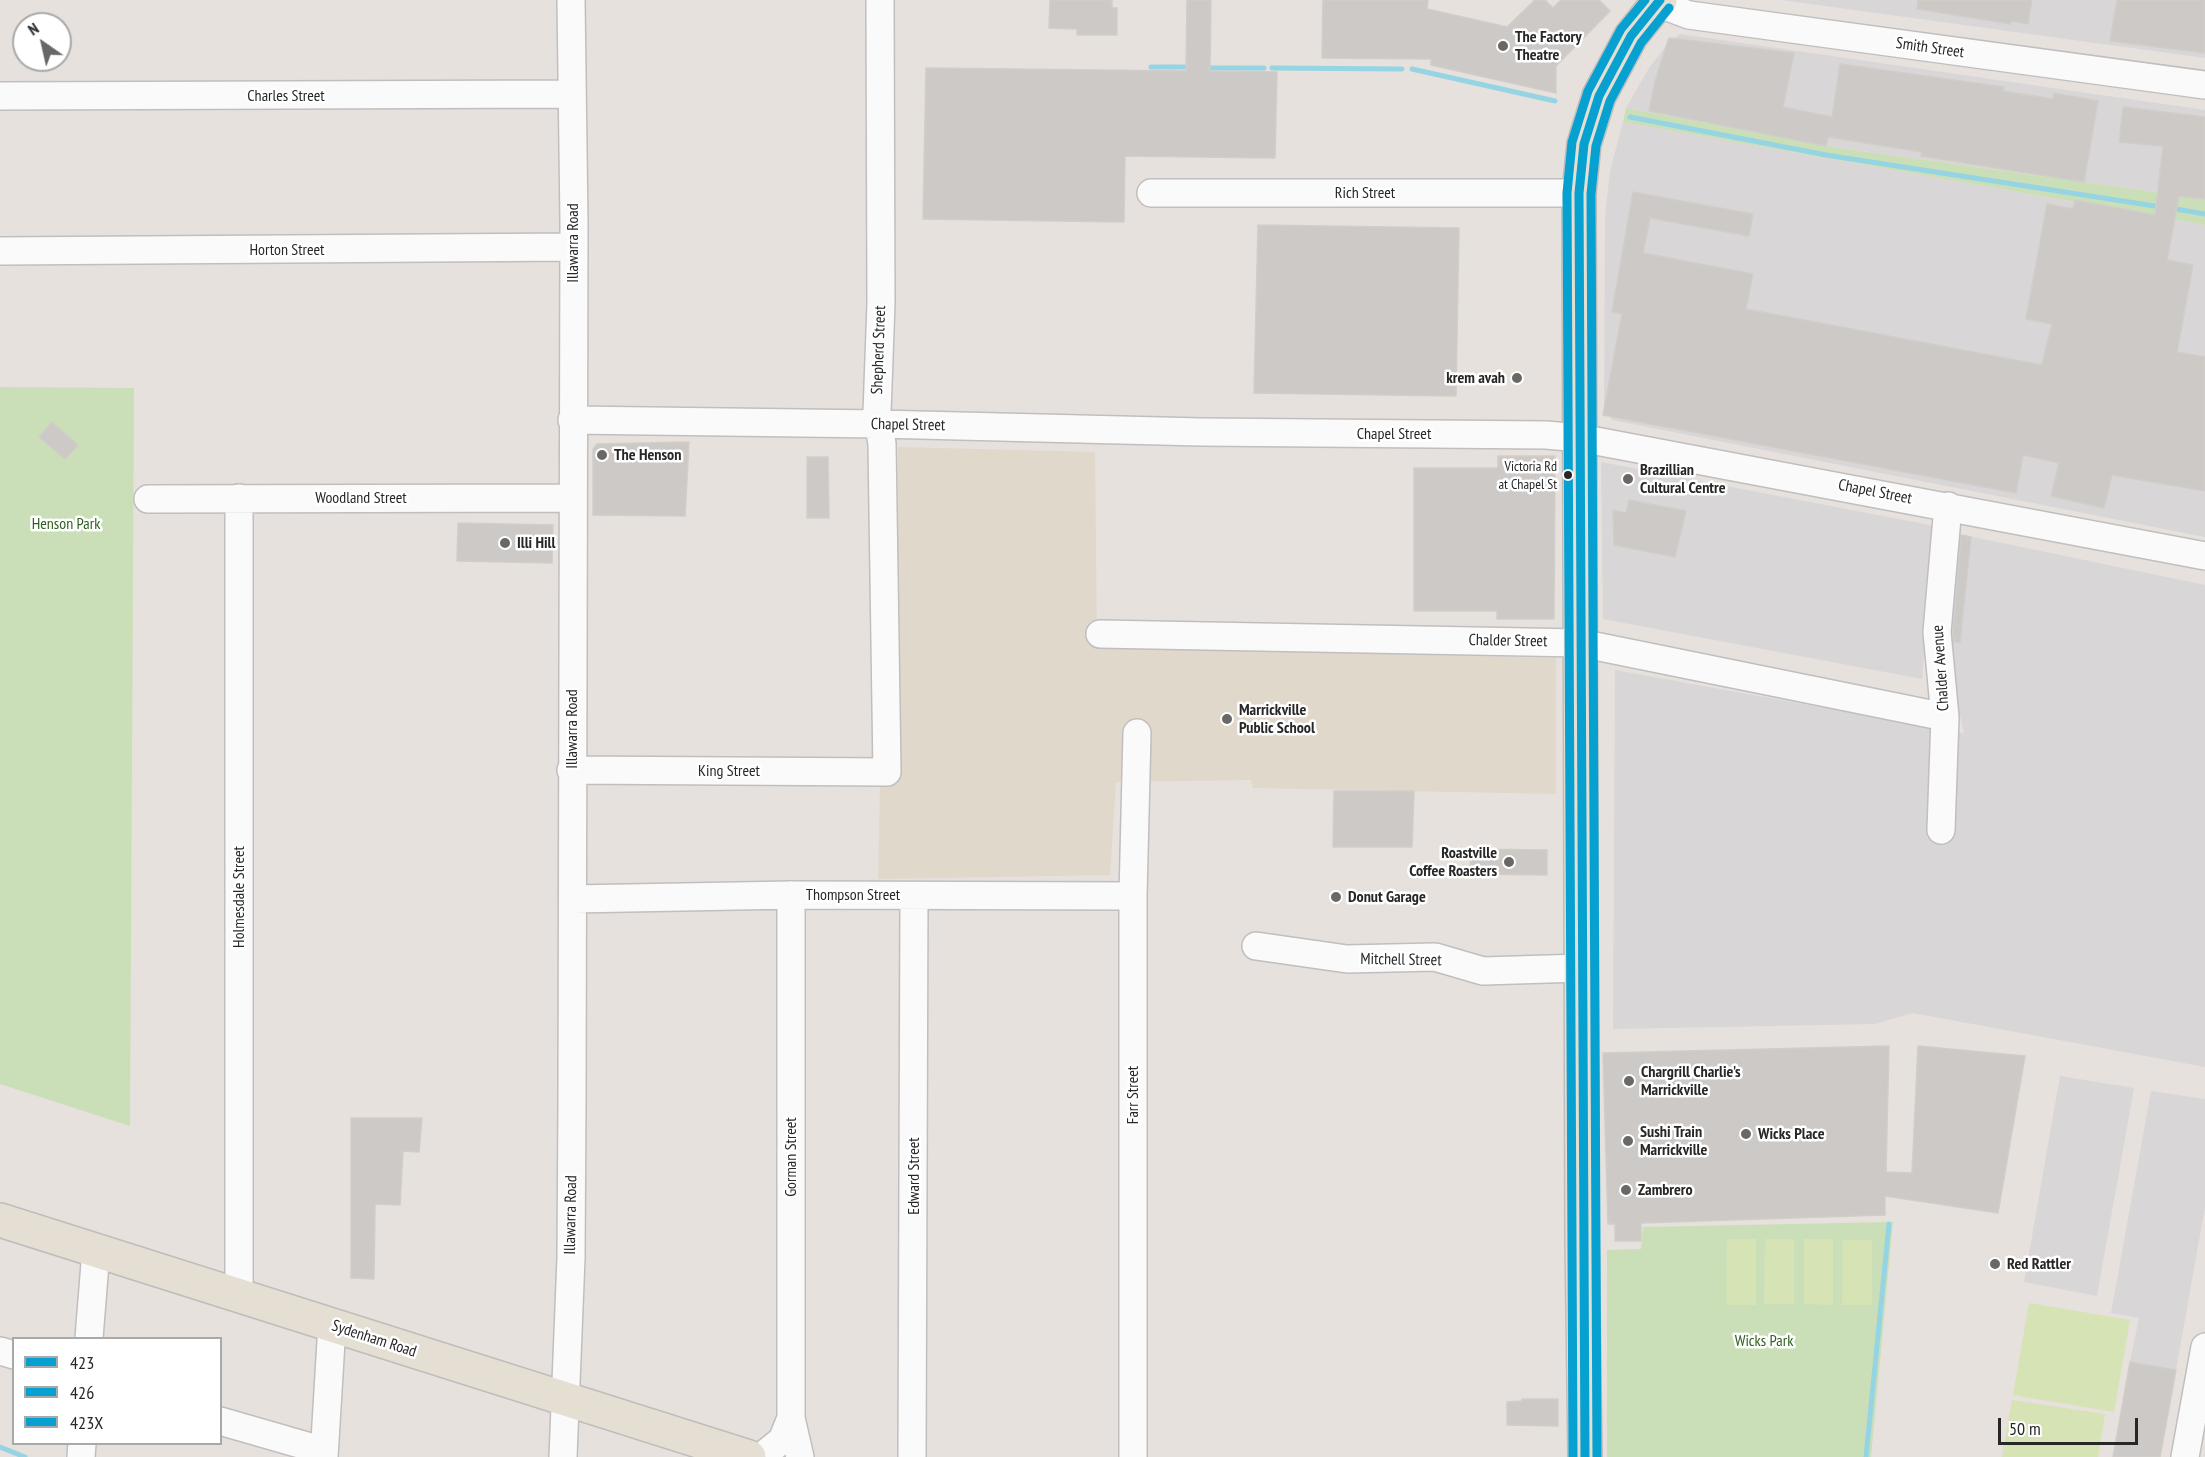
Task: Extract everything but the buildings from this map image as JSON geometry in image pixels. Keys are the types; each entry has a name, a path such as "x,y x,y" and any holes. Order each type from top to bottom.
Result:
{"main road":[{"path":"1585,1457 1579,193 1584,144 1599,96 1631,36 1659,1"},
{"name":"Sydenham Road","path":"0,1220 749,1457"}],"street":[{"name":"Illawarra Road","path":"563,1457 572,1247 573,248 571,0"},
{"name":"Shepherd Street","path":"880,0 879,424 887,772"},
{"name":"Smith Street","path":"1659,1 1689,15 2205,85"},
{"name":"Charles Street","path":"0,96 571,94"},
{"name":"Rich Street","path":"1151,193 1579,193"},
{"name":"Horton Street","path":"0,250 573,248"},
{"name":"Chapel Street","path":"572,420 1580,438 2205,556"},
{"name":"Holmesdale Street","path":"239,498 239,1296"},
{"name":"Woodland Street","path":"148,499 573,498"},
{"name":"Chalder Avenue","path":"1941,830 1945,717 1937,632 1948,506"},
{"name":"Chalder Street","path":"1100,634 1580,643 1945,717"},
{"name":"Farr Street","path":"1133,1457 1133,897 1137,733"},
{"name":"King Street","path":"571,770 887,772"},
{"name":"Thompson Street","path":"573,899 791,895 1133,897"},
{"name":"Gorman Street","path":"791,895 791,1418 800,1457"},
{"name":"Edward Street","path":"912,1457 914,896"},
{"name":"Mitchell Street","path":"1256,946 1347,959 1435,957 1483,971 1581,968"},
{"path":"89,1337 96,1251"},
{"path":"222,1421 324,1454 332,1326"},
{"path":"2185,1457 2205,1347"},
{"name":"Gorman Street","path":"761,1457 782,1440 791,1418"}],"shaded area":[{"path":"1781,0 2205,0 2205,58"},
{"path":"1680,34 2205,110 2205,199 1826,146 1626,108 1649,68 1669,42"},
{"path":"1623,122 2205,225 2205,537 1612,420 1604,408 1605,217 1610,171"},
{"name":"Marrickville Public School","path":"898,447 1095,452 1097,647 1556,658 1556,794 1253,788 1251,780 1116,782 1110,875 878,879 880,786 898,784"},
{"path":"1601,462 1935,526 1922,679 1603,619"},
{"path":"1954,533 2205,585 2205,1067 1913,1013 1875,1024 1613,1029 1615,670 1964,733 1943,641"},
{"path":"2060,1076 2134,1088 2097,1296 2024,1282"},
{"path":"2151,1091 2205,1099 2205,1207 2176,1370 2130,1362 2139,1318 2111,1313"}],"green space":[{"path":"1626,108 1826,146 2205,199 2205,225 1623,122"},
{"name":"Henson Park","path":"0,387 134,388 130,1126 0,1084"},
{"name":"Wicks Park","path":"1893,1222 1871,1457 1607,1457 1607,1250 1641,1249 1643,1227"},
{"path":"1727,1239 1756,1239 1756,1305 1726,1305"},
{"path":"1765,1239 1794,1239 1794,1304 1764,1304"},
{"path":"1804,1239 1833,1239 1833,1305 1804,1304"},
{"path":"1843,1240 1872,1240 1872,1305 1842,1305"},
{"path":"2029,1303 2130,1320 2114,1412 2013,1395"},
{"path":"2012,1400 2105,1414 2098,1457 2002,1457"}],"waterway":[{"path":"1151,67 1192,67"},
{"path":"1204,68 1264,68"},
{"path":"1272,68 1402,69"},
{"path":"1412,69 1555,101"},
{"path":"1630,117 1826,155 2161,207"},
{"path":"2170,208 2205,214"},
{"path":"1866,1457 1889,1224"},
{"path":"0,1447 25,1457"}],"transit line":[{"name":"423X","path":"1573,1457 1567,193 1572,142 1588,91 1621,29 1645,0"},
{"name":"423","path":"1585,1457 1579,193 1584,144 1599,96 1631,36 1660,0"},
{"name":"426","path":"1597,1457 1591,194 1596,146 1610,101 1641,43 1669,8"}],"place":[{"name":"The Factory Theatre","path":"1503,46"},
{"name":"krem avah","path":"1517,378"},
{"name":"The Henson","path":"602,455"},
{"name":"Victoria Rd at Chapel St","path":"1568,475"},
{"name":"Brazillian Cultural Centre","path":"1628,479"},
{"name":"Illi Hill","path":"505,543"},
{"name":"Marrickville Public School","path":"1227,719"},
{"name":"Roastville Coffee Roasters","path":"1509,862"},
{"name":"Donut Garage","path":"1336,897"},
{"name":"Chargrill Charlie's Marrickville","path":"1629,1081"},
{"name":"Wicks Place","path":"1746,1134"},
{"name":"Sushi Train Marrickville","path":"1628,1141"},
{"name":"Zambrero","path":"1626,1190"},
{"name":"Red Rattler","path":"1995,1264"}]}
